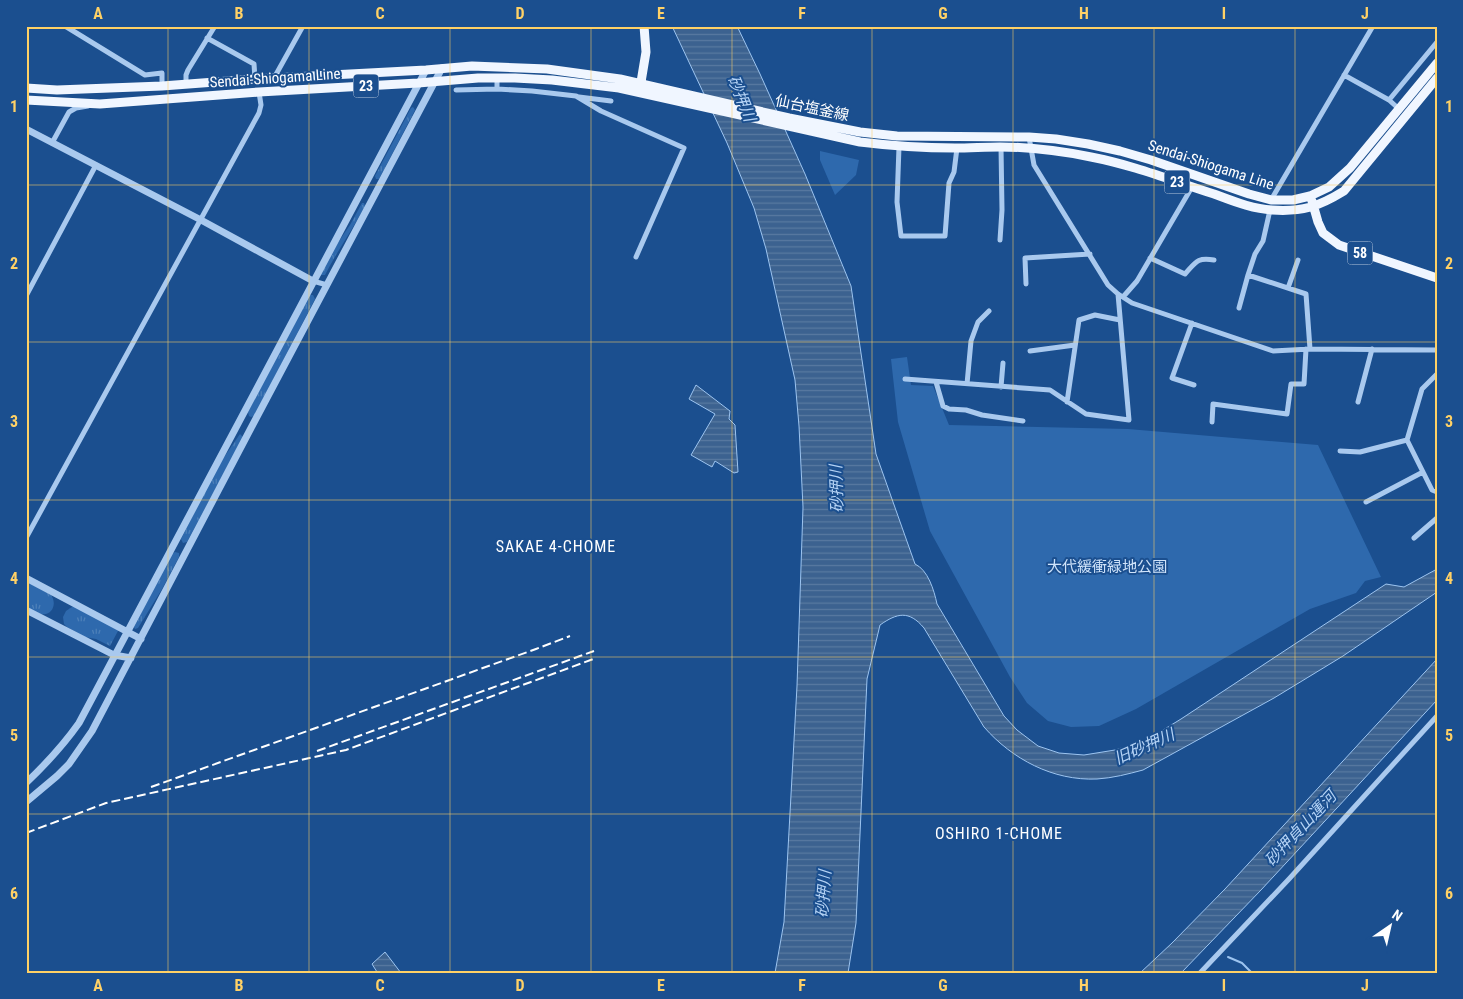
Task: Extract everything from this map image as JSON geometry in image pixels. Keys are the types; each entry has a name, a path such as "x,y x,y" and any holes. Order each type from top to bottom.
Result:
{"main road":[{"path":"640,88 646,52 644,26"},
{"name":"Sendai-Shiogama Line","path":"789,118 860,132 897,136 1056,139 1120,151 1271,200 1293,200 1310,196 1330,187 1350,168 1437,63"},
{"name":"Sendai-Shiogama Line","path":"26,88 58,90 162,86 472,66 547,69 620,79 640,88 703,108"},
{"name":"Sendai-Shiogama Line","path":"26,100 100,104 478,78 552,80 610,87 640,88 699,97"},
{"name":"Sendai-Shiogama Line","path":"794,128 860,142 899,146 1031,148 1073,154 1112,162 1247,205 1270,210 1292,211 1313,207 1330,200 1344,191 1437,78"},
{"name":"仙台塩釜線","path":"699,97 789,118"},
{"name":"仙台塩釜線","path":"703,108 794,128"},
{"name":"58","path":"1310,196 1318,222 1324,233 1339,245 1437,278"}],"street":[{"path":"65,26 145,75 162,73 162,86"},
{"path":"186,84 188,70 215,26"},
{"path":"274,78 303,26"},
{"path":"1271,200 1372,26"},
{"path":"207,38 254,64 254,80"},
{"path":"1389,100 1437,42"},
{"path":"26,802 69,764 92,732 442,68"},
{"path":"26,782 51,760 78,724 426,70"},
{"path":"1344,75 1389,100 1399,109"},
{"path":"497,78 497,90"},
{"path":"456,90 532,91 611,102"},
{"path":"26,538 259,113 261,105 259,92"},
{"path":"576,96 601,111 684,148 636,257"},
{"path":"52,143 69,112 76,108 100,104"},
{"path":"26,130 201,220 313,281 327,285"},
{"path":"1029,137 1034,165 1108,286 1132,303 1273,351 1308,349 1437,350"},
{"path":"899,146 897,202 901,236 945,236 949,183 954,172 957,148"},
{"path":"1000,240 1002,210 1001,147"},
{"path":"26,296 96,165"},
{"path":"1120,295 1137,281 1192,187"},
{"path":"359,194 371,200"},
{"path":"1239,308 1255,254 1263,241 1270,210"},
{"path":"1026,284 1025,258 1090,254"},
{"path":"1150,258 1185,274 1202,258 1214,260"},
{"path":"1288,288 1298,260"},
{"path":"1212,422 1214,404 1287,414 1291,384 1304,384 1308,349 1306,294 1248,275"},
{"path":"905,379 1050,390 1086,414 1129,420 1120,320 1120,295"},
{"path":"967,384 971,341 978,322 989,310"},
{"path":"1067,402 1079,320 1095,315 1120,320"},
{"path":"1192,323 1172,378 1194,385"},
{"path":"1030,351 1075,345"},
{"path":"1358,402 1372,350"},
{"path":"1001,387 1003,363"},
{"path":"1437,374 1422,389 1406,440 1432,490 1437,492"},
{"path":"936,382 943,406 948,409 966,410 982,416 1023,421"},
{"path":"1340,451 1360,452 1406,440"},
{"path":"1366,502 1423,472"},
{"path":"1414,538 1437,518"},
{"path":"26,578 141,639"},
{"path":"26,610 114,655 131,658"},
{"path":"1200,973 1437,716"}],"green space":[{"path":"413,107 415,110 379,179 376,179 375,176"},
{"path":"820,151 859,160 856,175 835,195 820,160"},
{"path":"362,203 365,206 360,215 325,275 321,275 333,250"},
{"path":"310,295 313,295 315,299 254,416 251,417 248,412"},
{"name":"大代緩衝緑地公園","path":"907,357 911,385 933,386 949,425 1128,429 1318,445 1381,577 1365,581 1356,593 1310,609 1136,709 1099,726 1071,727 1048,721 1027,703 1010,677 930,531 898,422 891,359"},
{"path":"240,434 243,437 187,542 183,543 181,539 218,466"},
{"path":"175,552 179,553 179,557 162,589 138,628 135,629 134,627 172,554"},
{"path":"26,581 51,595 54,605 51,611 41,614 26,607"},
{"path":"76,607 119,629 110,646 96,639 85,637 64,624 63,617 66,611"}],"water":[{"path":"672,26 737,26 805,174 851,286 876,454 915,564 927,576 937,604 1004,716 1017,730 1038,746 1059,753 1084,755 1115,750 1145,741 1386,584 1404,587 1437,569 1437,592 1343,656 1274,698 1143,770 1097,779 1081,779 1049,772 1034,766 1007,749 984,727 924,628 918,622 913,618 903,615 892,618 880,625 867,679 856,923 848,973 775,973 784,922 797,686 803,507 795,380 766,249 754,208 727,143"},
{"path":"696,385 730,411 729,419 735,425 738,472 734,473 715,461 712,467 691,455 715,414 689,399"},
{"name":"砂押貞山運河","path":"1437,659 1437,700 1261,890 1181,973 1140,973 1225,889"},
{"path":"385,952 401,973 376,973 372,964"}],"waterway":[{"path":"1228,957 1242,963 1252,973"}],"railway":[{"path":"151,787 570,636"},
{"path":"317,751 594,651"},
{"path":"26,833 106,803 346,750 596,658"}],"district":[{"name":"SAKAE 4-CHOME","path":"556,546"},
{"name":"OSHIRO 1-CHOME","path":"999,833"}],"water label":[{"name":"砂押川","path":"742,98"},
{"name":"砂押川","path":"836,489"},
{"name":"旧砂押川","path":"1144,746"},
{"name":"砂押川","path":"823,894"}]}
